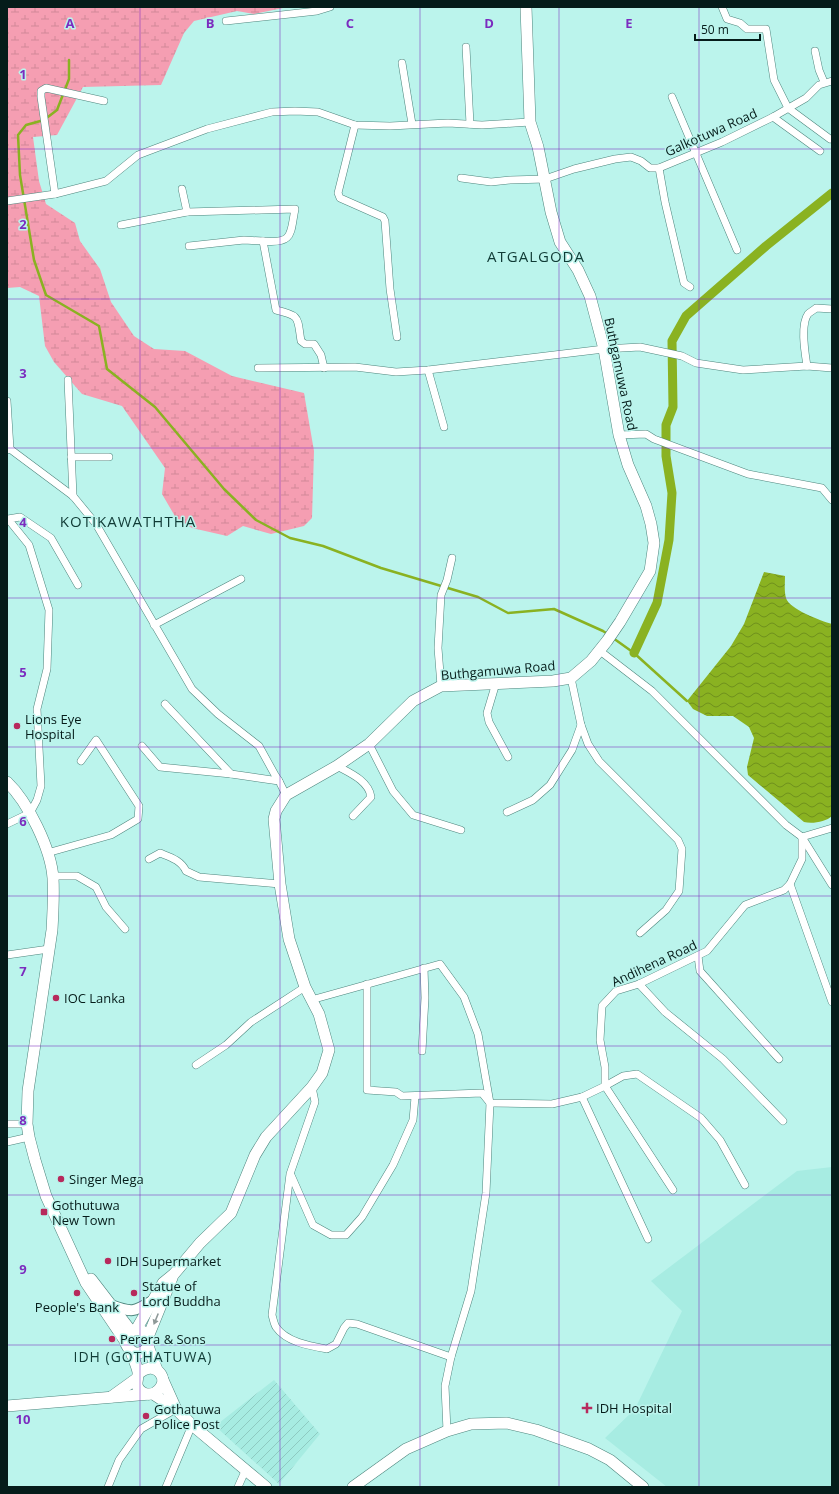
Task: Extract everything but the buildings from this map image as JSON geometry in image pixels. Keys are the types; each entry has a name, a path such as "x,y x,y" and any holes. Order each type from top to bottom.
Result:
{"main road":[{"name":"Buthgamuwa Road","path":"131,1334 163,1283 174,1274 200,1243 231,1213 255,1155 266,1137 312,1087 322,1073 329,1050 319,1014 305,987 289,939 280,884 274,819 276,811 286,795 337,766 369,744 413,701 441,686 553,681 571,678 600,651 615,630 650,571 654,543 651,524 646,506 628,465 619,435 604,349 590,296 578,270 560,242 551,212 538,147 530,122 526,7"},
{"path":"7,782 30,812 47,853 53,876 53,912 49,948 28,1091 27,1124 29,1137 46,1196 86,1283 131,1334"},
{"path":"80,1269 89,1277 111,1305 131,1334"},
{"name":"Buthgamuwa Road","path":"148,1342 174,1274"},
{"path":"111,1305 123,1310 136,1311 152,1301"},
{"path":"131,1334 144,1331 160,1375 176,1409"},
{"path":"131,1334 127,1347 131,1352 138,1377 138,1387 143,1392 151,1394 176,1409 192,1425 266,1487"},
{"path":"131,1352 138,1353 144,1351 148,1342"},
{"path":"7,1406 151,1394 158,1391 162,1386 160,1375 151,1368 144,1369 138,1377 111,1397"},
{"path":"353,1487 406,1448 446,1431 471,1424 500,1423 507,1423 536,1430 589,1449 610,1460 643,1487"}],"street":[{"path":"226,21 317,12 330,7"},
{"path":"722,7 727,18 740,23 747,29 766,29 774,80 788,108 830,139"},
{"path":"466,47 470,124"},
{"path":"816,50 819,70 824,82 832,81"},
{"path":"402,64 412,124"},
{"name":"Galkotuwa Road","path":"461,178 491,182 545,179 574,169 592,166 615,159 631,157 641,161 650,168 659,168 722,142 773,117 806,98 824,82"},
{"path":"55,194 41,97 42,91 46,88 104,101"},
{"path":"672,97 738,250"},
{"path":"7,201 55,194 106,181 138,155 226,123 272,112 318,112 355,125 482,125 530,122"},
{"path":"773,117 820,151"},
{"path":"355,125 338,193 340,198 383,218 385,221 390,289 397,338"},
{"path":"659,168 665,202 684,283 690,287"},
{"path":"182,189 187,212"},
{"path":"121,224 187,212 294,208 290,235 285,240 274,242 244,240 189,246"},
{"path":"263,241 276,310 292,314 297,318 301,341 305,344 314,344 321,355 324,368"},
{"path":"807,366 804,322 808,314 816,308 832,309"},
{"path":"258,368 355,367 396,372 428,370 604,349 640,347 682,356 696,363 743,370 807,366 832,368"},
{"path":"428,370 444,427"},
{"path":"68,380 70,457 73,496"},
{"path":"7,401 8,450 73,496 96,524 192,689 218,714 259,746 286,795"},
{"path":"619,435 646,434 654,439 748,474 822,488 832,500"},
{"path":"70,457 109,457"},
{"path":"7,824 30,812 37,800 41,786 37,709 47,669 48,610 29,546 8,519 20,517 50,538 78,585"},
{"path":"441,686 438,648 441,595 447,580 452,558"},
{"path":"154,625 241,580"},
{"path":"600,651 652,691 786,825 802,837 832,885"},
{"path":"571,678 581,724 588,744 598,761 678,840 682,849 679,891 666,910 640,933"},
{"path":"496,683 487,713 489,722 508,756"},
{"path":"165,704 231,774"},
{"path":"507,812 533,800 550,785 572,750 581,724"},
{"path":"47,853 111,835 138,819 139,806 96,740 81,761"},
{"path":"369,744 393,791 413,815 461,830"},
{"path":"142,746 160,767 231,774 279,781"},
{"path":"337,766 366,785 370,790 371,797 353,816"},
{"path":"802,837 832,828"},
{"path":"802,837 802,859 790,884 832,1002"},
{"path":"149,860 160,853 174,859 183,865 186,871 199,877 280,884"},
{"path":"53,876 77,876 96,887 106,907 125,929"},
{"name":"Andihena Road","path":"605,1086 605,1067 600,1040 602,1006 616,991 639,984 707,951 744,905 784,890 790,884"},
{"path":"7,955 49,948"},
{"path":"698,956 700,971 779,1059"},
{"path":"311,1000 440,964 464,997 478,1034 490,1103 485,1200 471,1291 451,1358 445,1386 446,1431"},
{"path":"422,1051 425,998 424,968"},
{"path":"367,984 367,1090 396,1092 402,1096 415,1097 482,1093 490,1103"},
{"path":"639,984 665,1012 724,1059 783,1121"},
{"path":"196,1065 226,1045 251,1022 305,987"},
{"path":"490,1103 552,1104 582,1097 623,1076 637,1074 701,1118 720,1140 745,1185"},
{"path":"605,1086 672,1190"},
{"path":"312,1087 314,1102 290,1174 272,1315 275,1326 285,1336 313,1347 327,1349 336,1344 348,1323 357,1324 451,1358"},
{"path":"290,1174 313,1225 331,1235 346,1235 362,1217 393,1165 413,1120 415,1097"},
{"path":"582,1097 648,1239"},
{"path":"7,1124 27,1124"},
{"path":"7,1142 29,1137"},
{"path":"108,1487 120,1460 141,1429 176,1409"},
{"path":"166,1487 192,1425"},
{"path":"238,1487 246,1469"}],"shaded area":[{"path":"832,1167 832,1487 667,1487 605,1438 635,1409 682,1311 651,1281 797,1171"},
{"path":"274,1380 320,1434 279,1484 215,1426"}],"green space":[{"path":"7,7 288,7 254,14 237,11 194,21 184,33 161,85 83,87 57,135 33,137 39,181 46,204 75,223 80,241 100,269 111,302 134,336 154,349 185,351 232,376 304,393 314,451 312,518 304,526 271,534 243,526 227,536 192,528 176,518 162,494 165,468 122,406 82,394 54,362 45,346 39,296 20,287 7,288"}],"water":[{"path":"764,572 785,576 785,590 788,602 799,610 813,617 832,624 832,816 819,822 804,822 748,775 747,767 754,738 749,727 733,716 707,716 693,709 687,701 731,646 744,624"}],"waterway":[{"path":"69,60 69,79 57,110 44,120 26,125 18,135 20,175 34,260 46,295 99,326 107,369 155,407 224,489 256,520 290,538 323,546 381,568 478,597 508,613 554,609 609,635"},
{"path":"634,653 657,603 669,540 672,493 666,456 666,425 673,407 672,341 686,316 766,246 832,193"},
{"path":"613,638 634,653 687,701"}],"place":[{"name":"Lions Eye Hospital","path":"17,726"},
{"name":"IOC Lanka","path":"56,998"},
{"name":"Singer Mega","path":"61,1179"},
{"name":"Gothutuwa New Town","path":"44,1212"},
{"name":"IDH Supermarket","path":"108,1261"},
{"name":"People's Bank","path":"77,1293"},
{"name":"Statue of Lord Buddha","path":"134,1293"},
{"name":"Perera & Sons","path":"112,1339"},
{"name":"IDH Hospital","path":"587,1408"},
{"name":"Gothatuwa Police Post","path":"146,1416"}],"district":[{"name":"ATGALGODA","path":"536,257"},
{"name":"KOTIKAWATHTHA","path":"128,522"},
{"name":"IDH (GOTHATUWA)","path":"143,1357"}]}
